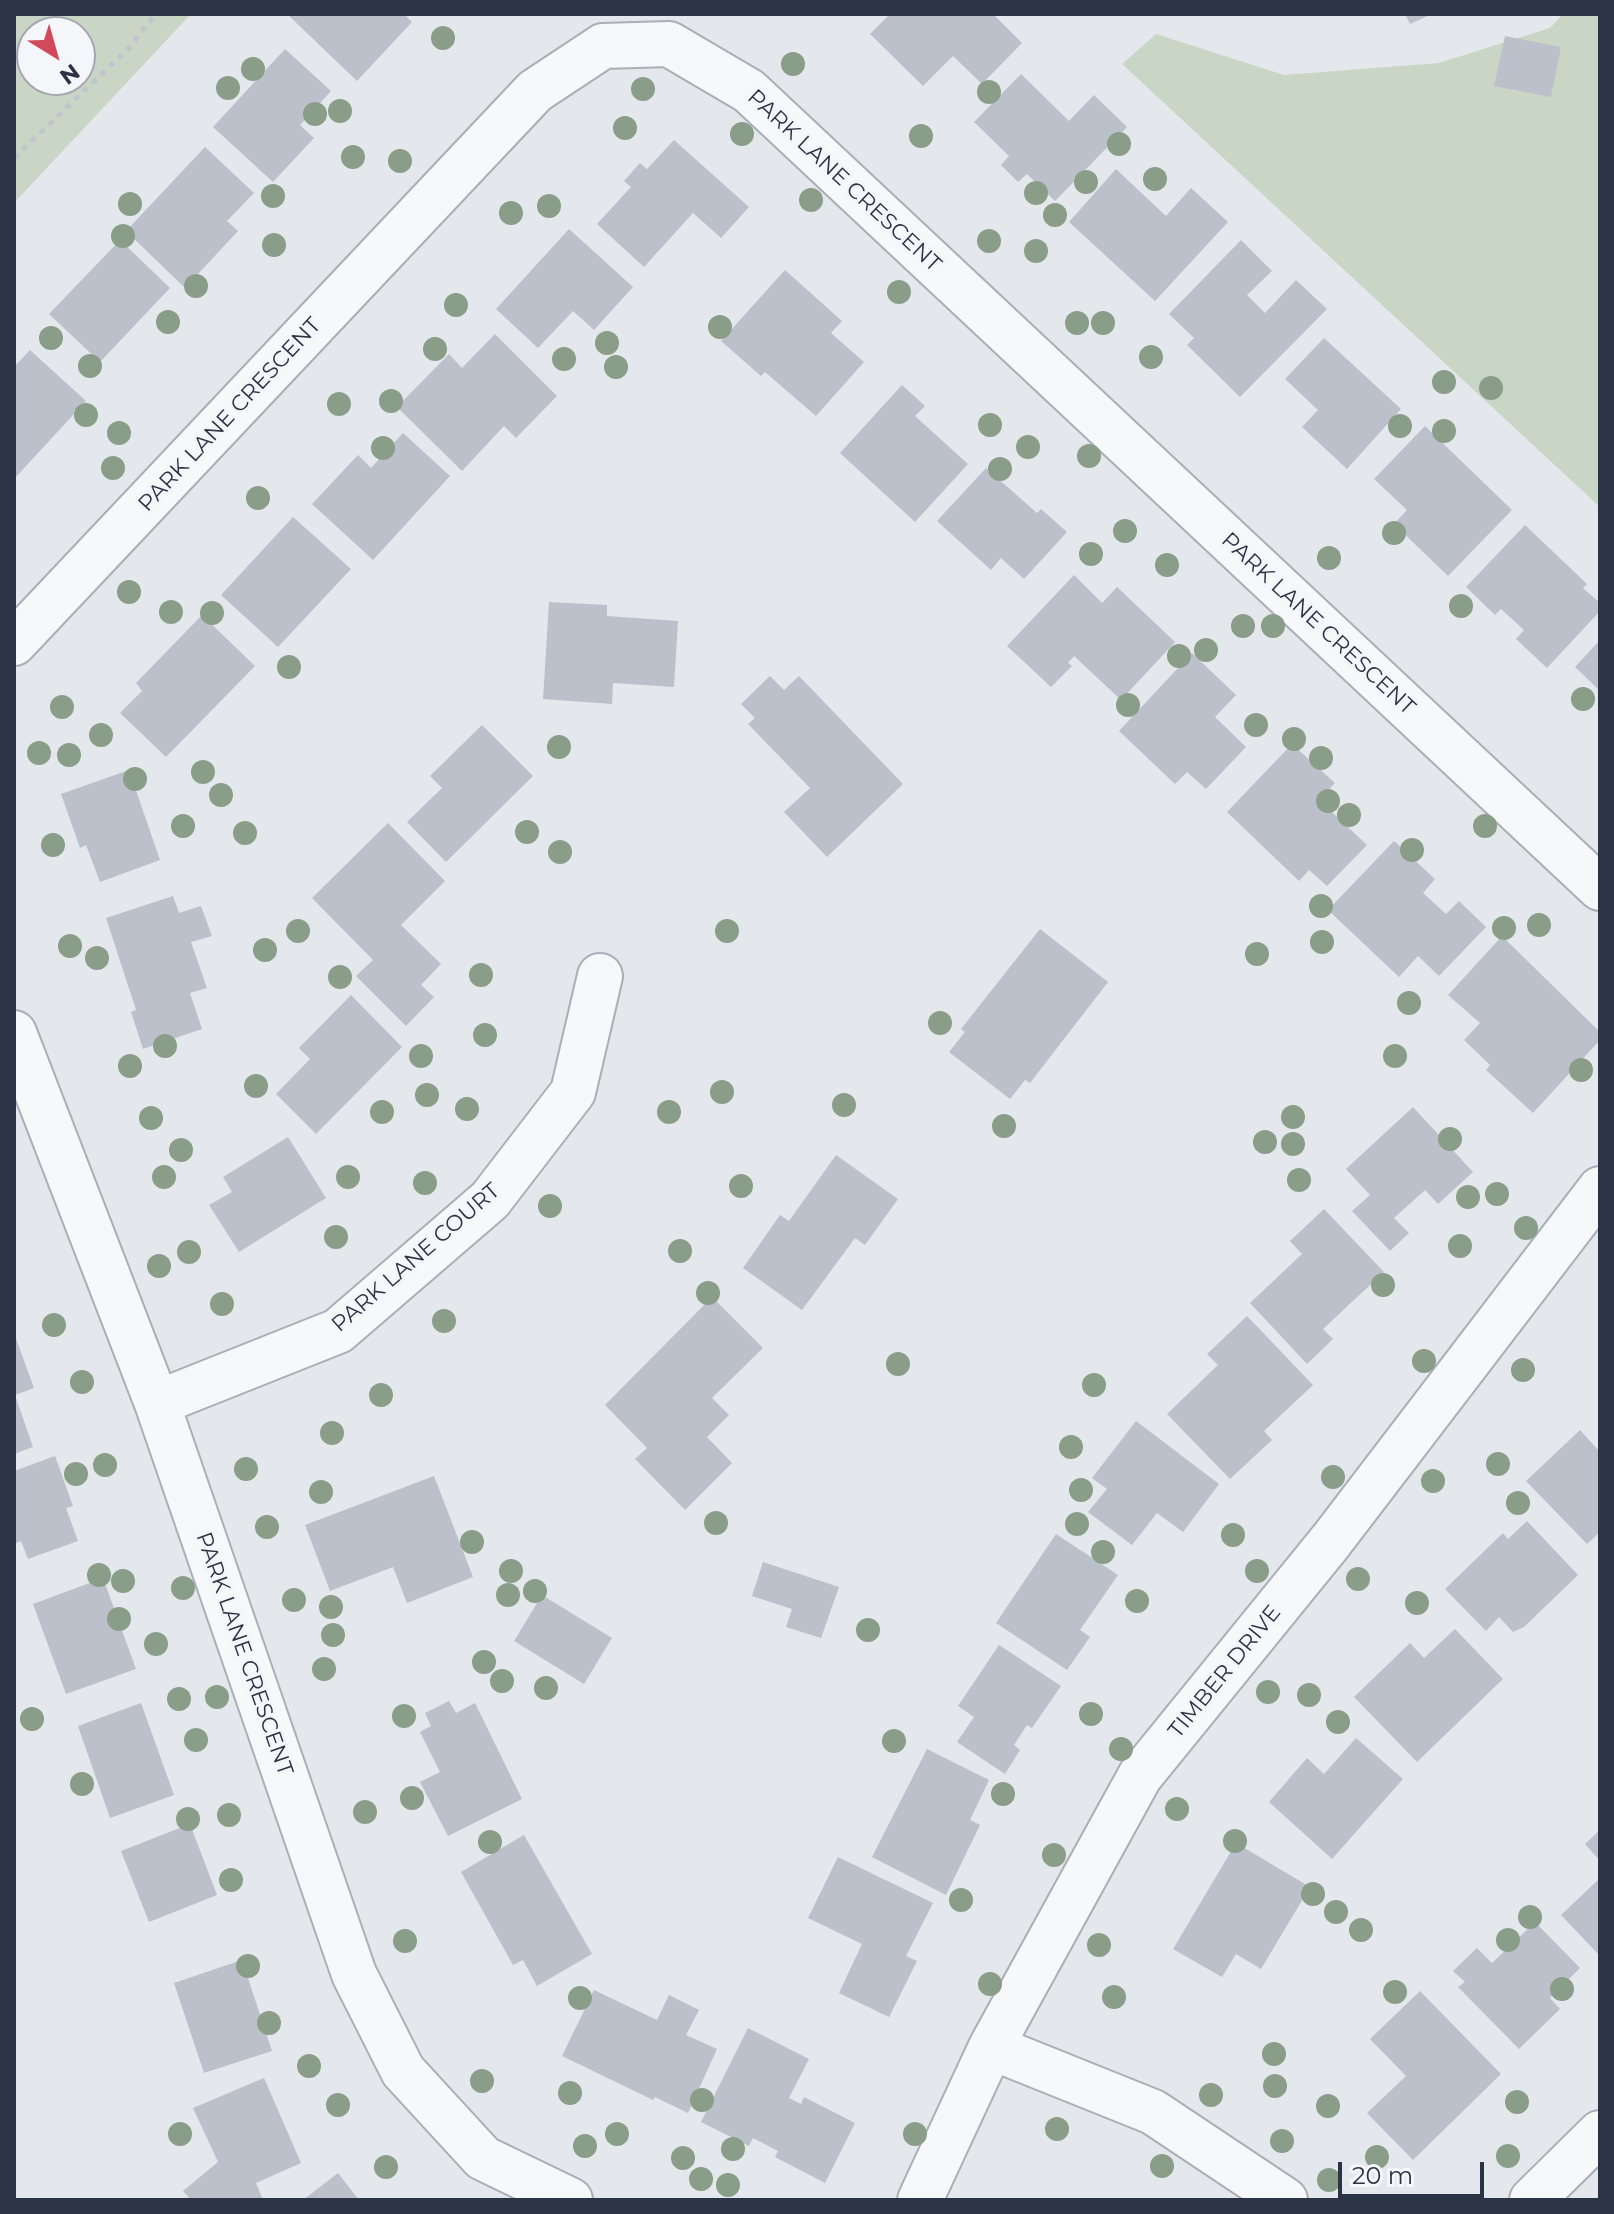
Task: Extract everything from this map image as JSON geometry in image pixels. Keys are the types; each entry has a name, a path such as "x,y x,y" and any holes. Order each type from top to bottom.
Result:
{"street":[{"name":"PARK LANE CRESCENT","path":"14,643 535,91 603,46 669,44 749,91 1600,888"},
{"name":"PARK LANE COURT","path":"157,1403 338,1331 490,1200 573,1092 600,976"},
{"name":"PARK LANE CRESCENT","path":"14,1033 157,1403 354,1974 403,2071 483,2158 570,2200"},
{"name":"TIMBER DRIVE","path":"920,2200 991,2047 1140,1776 1331,1541 1600,1189"},
{"path":"991,2047 1153,2112 1285,2200"},
{"path":"1532,2200 1600,2133"}],"path":[{"path":"14,158 130,47 155,14"}],"green space":[{"path":"14,14 191,14 14,203"},
{"path":"1563,14 1600,14 1600,507 1122,64 1156,34 1284,75 1439,63 1550,28"}],"building":[{"path":"287,14 404,14 412,22 357,81"},
{"path":"890,14 993,14 1022,43 982,84 953,56 923,86 870,34"},
{"path":"1405,14 1432,14 1410,24"},
{"path":"1505,36 1561,47 1551,97 1494,86"},
{"path":"285,49 331,91 300,125 314,138 273,182 213,127"},
{"path":"1021,74 1069,121 1094,95 1127,127 1055,201 1027,174 1018,182 1001,165 1009,156 974,122"},
{"path":"674,140 749,207 721,238 693,213 644,267 597,224 631,187 624,181 640,163 647,169"},
{"path":"205,147 254,193 227,221 238,231 185,288 126,231"},
{"path":"1116,169 1166,216 1191,188 1228,222 1155,301 1069,222"},
{"path":"569,229 633,287 594,330 573,311 538,348 496,309"},
{"path":"120,240 170,288 100,362 49,314"},
{"path":"1241,240 1272,271 1247,295 1265,313 1296,280 1327,309 1240,397 1187,345 1194,338 1169,314"},
{"path":"785,270 842,321 831,333 864,362 816,416 765,372 761,376 721,341"},
{"path":"495,334 557,396 516,438 504,426 462,471 397,407 449,354 462,368"},
{"path":"1324,338 1401,409 1347,469 1302,427 1318,410 1285,379"},
{"path":"30,350 86,401 14,479 14,367"},
{"path":"902,385 925,406 915,416 968,464 915,522 840,453"},
{"path":"1425,426 1512,510 1448,576 1394,524 1407,510 1374,479"},
{"path":"403,433 450,476 373,560 312,504 358,455 371,468"},
{"path":"986,468 1037,513 1041,509 1067,532 1024,579 1001,558 991,570 937,521"},
{"path":"293,517 351,569 278,647 221,595"},
{"path":"1525,525 1587,584 1583,588 1600,603 1600,611 1547,668 1516,639 1524,630 1501,609 1495,615 1466,587"},
{"path":"1074,575 1102,603 1117,587 1175,642 1121,700 1074,656 1068,663 1072,666 1051,687 1007,646"},
{"path":"549,602 607,605 607,616 678,621 674,687 613,683 612,704 543,699"},
{"path":"202,615 255,666 166,757 120,713 142,691 136,683"},
{"path":"1600,640 1600,691 1575,667"},
{"path":"1192,653 1236,695 1215,717 1246,747 1206,789 1187,772 1175,784 1119,731"},
{"path":"770,676 784,690 799,676 903,784 827,857 784,812 810,788 748,724 755,718 741,704"},
{"path":"482,725 533,776 446,862 407,822 442,788 430,776"},
{"path":"1292,744 1335,783 1319,800 1367,845 1327,886 1309,870 1299,881 1227,812"},
{"path":"129,770 160,860 100,882 86,845 80,848 61,794"},
{"path":"388,823 445,881 401,925 441,964 421,985 434,997 406,1026 356,976 373,960 312,898"},
{"path":"1394,841 1435,879 1423,893 1446,914 1459,901 1486,927 1439,976 1418,956 1399,977 1328,910"},
{"path":"173,896 179,913 201,906 212,936 191,942 207,988 190,993 202,1029 143,1049 131,1012 136,1010 106,918"},
{"path":"1040,929 1108,982 1030,1083 1025,1080 1010,1099 949,1052 965,1032 961,1029"},
{"path":"1502,936 1600,1032 1600,1040 1533,1113 1486,1070 1490,1065 1464,1040 1480,1023 1448,995"},
{"path":"351,995 402,1047 316,1134 276,1094 310,1059 299,1048"},
{"path":"1413,1107 1473,1172 1438,1204 1425,1190 1394,1218 1409,1233 1390,1251 1352,1211 1370,1195 1346,1169"},
{"path":"288,1137 326,1198 239,1252 209,1205 232,1192 223,1177"},
{"path":"836,1155 898,1199 865,1245 855,1238 802,1310 743,1268 780,1215 789,1221"},
{"path":"1324,1209 1384,1272 1323,1329 1333,1339 1307,1364 1250,1303 1302,1254 1290,1241"},
{"path":"712,1297 763,1348 712,1398 729,1415 707,1437 732,1463 685,1510 635,1459 647,1448 605,1405"},
{"path":"1247,1316 1313,1385 1264,1431 1272,1440 1230,1479 1167,1414 1218,1365 1207,1354"},
{"path":"14,1333 34,1388 15,1395 33,1447 14,1454"},
{"path":"1136,1421 1219,1484 1183,1532 1157,1513 1132,1545 1088,1512 1107,1489 1092,1478"},
{"path":"1580,1430 1600,1452 1600,1532 1587,1544 1526,1481"},
{"path":"55,1456 73,1506 66,1508 78,1541 28,1559 21,1541 14,1544 14,1471"},
{"path":"434,1476 473,1577 407,1603 393,1567 330,1591 305,1525"},
{"path":"1527,1521 1578,1575 1524,1627 1513,1632 1499,1617 1486,1631 1445,1589 1503,1533 1508,1539"},
{"path":"1056,1534 1118,1575 1080,1630 1090,1637 1067,1670 996,1623"},
{"path":"763,1562 839,1587 821,1638 786,1627 792,1609 752,1596"},
{"path":"103,1578 136,1669 66,1694 33,1604"},
{"path":"542,1595 612,1638 584,1684 514,1641"},
{"path":"1455,1629 1503,1679 1417,1762 1354,1697 1410,1643 1424,1658"},
{"path":"999,1645 1061,1686 1032,1728 1027,1725 1014,1745 1020,1750 1005,1774 957,1742 974,1717 958,1706"},
{"path":"449,1701 456,1713 475,1703 522,1799 448,1836 420,1782 440,1772 420,1732 431,1726 425,1713"},
{"path":"141,1703 174,1795 110,1818 78,1726"},
{"path":"1356,1738 1403,1779 1332,1859 1269,1802 1307,1758 1324,1774"},
{"path":"927,1749 989,1780 970,1820 980,1825 946,1895 872,1857"},
{"path":"190,1824 217,1895 149,1922 121,1851"},
{"path":"1600,1830 1600,1861 1585,1844"},
{"path":"524,1835 592,1954 537,1986 523,1960 513,1965 461,1872"},
{"path":"1236,1843 1310,1887 1261,1969 1236,1954 1222,1977 1173,1949"},
{"path":"838,1857 933,1903 906,1956 917,1961 889,2017 839,1993 862,1944 808,1918"},
{"path":"1600,1878 1600,1956 1561,1915"},
{"path":"1535,1922 1580,1968 1550,1998 1560,2009 1519,2049 1458,1987 1465,1982 1453,1971 1477,1948 1492,1963"},
{"path":"242,1960 272,2051 204,2073 174,1983"},
{"path":"594,1990 657,2020 669,1995 699,2010 686,2035 717,2049 688,2113 655,2097 653,2100 562,2056"},
{"path":"1420,1991 1501,2074 1413,2160 1367,2113 1406,2076 1370,2039"},
{"path":"748,2028 809,2059 789,2098 801,2104 804,2097 855,2123 825,2183 775,2157 778,2151 753,2138 749,2146 701,2122"},
{"path":"264,2078 301,2163 256,2183 263,2200 191,2200 183,2191 218,2162 193,2108"},
{"path":"338,2173 359,2200 303,2200"}]}
